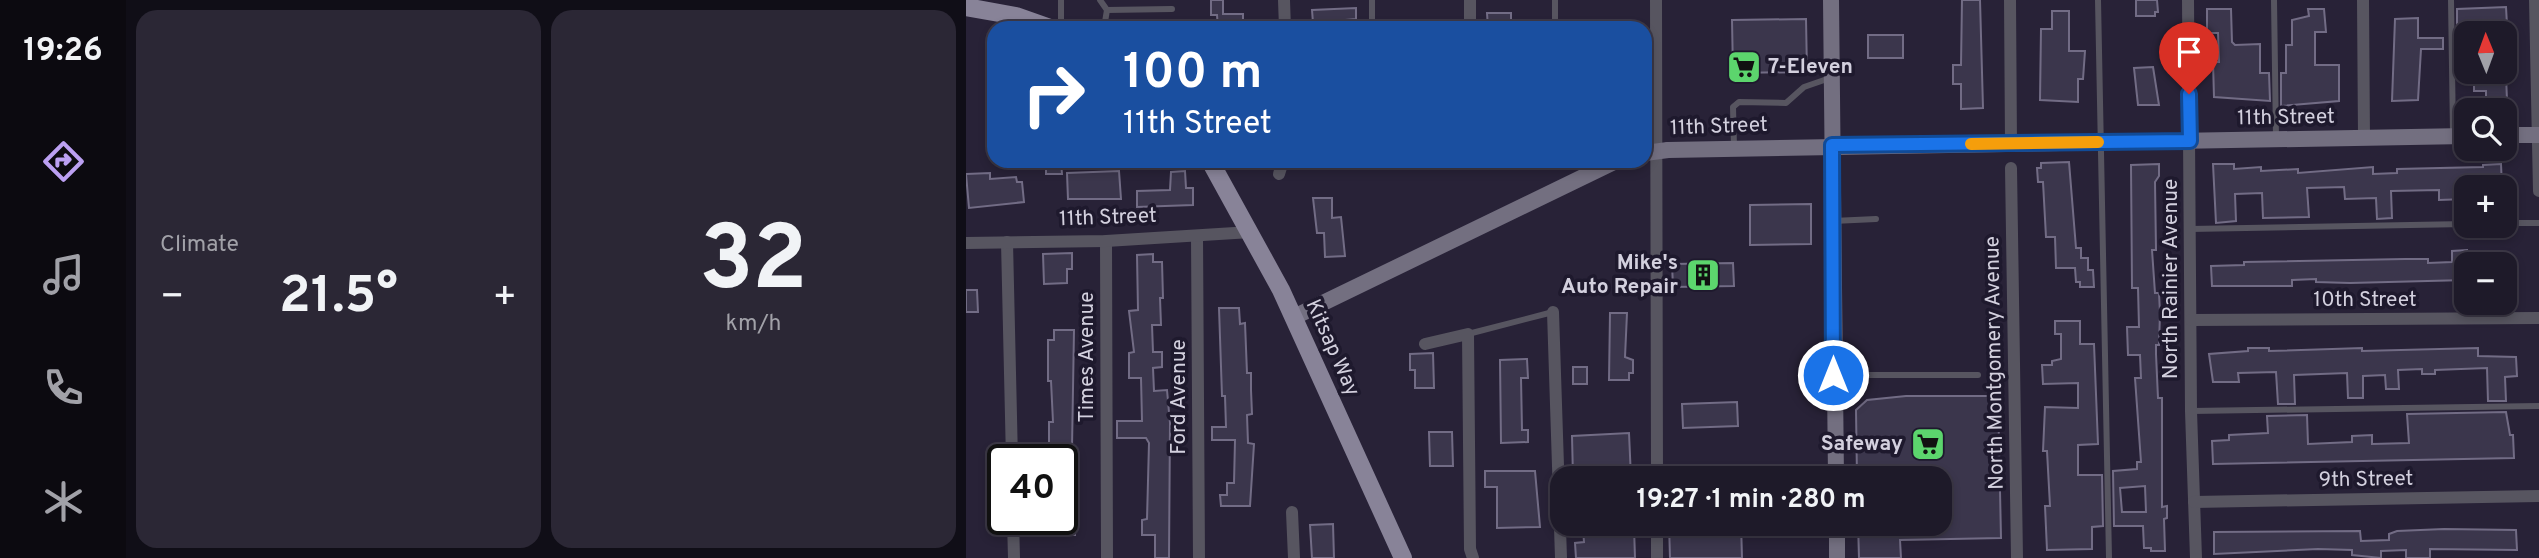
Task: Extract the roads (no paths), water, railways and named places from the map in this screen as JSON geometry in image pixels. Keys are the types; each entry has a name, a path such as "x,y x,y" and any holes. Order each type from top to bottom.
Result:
{"main road":[{"path":"1831,0 1836,466"},
{"path":"966,6 1008,13 1030,21"},
{"path":"2517,135 2538,135"},
{"name":"11th Street","path":"1652,152 1832,145 2454,136"},
{"name":"Kitsap Way","path":"1214,168 1251,232 1294,317 1403,558"},
{"path":"1294,317 1602,168"},
{"path":"1836,536 1837,558"}],"street":[{"path":"1284,0 1285,21"},
{"path":"1469,0 1470,21"},
{"path":"1652,54 1656,0"},
{"path":"2010,0 2011,144"},
{"name":"North Rainier Avenue","path":"2188,0 2191,411 2196,558"},
{"path":"2363,0 2364,138"},
{"path":"2535,0 2539,191"},
{"path":"1652,136 1657,466"},
{"name":"North Montgomery Avenue","path":"2011,167 2017,558"},
{"path":"1279,174 1281,168"},
{"name":"11th Street","path":"966,243 1106,241 1251,232"},
{"name":"Ford Avenue","path":"1198,236 1199,558"},
{"name":"Times Avenue","path":"1106,241 1107,558"},
{"path":"1007,242 1012,444"},
{"path":"1553,312 1561,558"},
{"name":"10th Street","path":"2191,320 2539,318"},
{"path":"1425,344 1468,334 1470,549 1473,558"},
{"name":"9th Street","path":"2194,502 2539,496"},
{"path":"1292,512 1294,558"},
{"path":"1013,535 1014,558"},
{"path":"1657,536 1657,558"}],"lane":[{"path":"1061,0 1061,21"},
{"path":"1100,0 1107,10 1105,21"},
{"path":"1371,0 1372,21"},
{"path":"1555,0 1555,21"},
{"path":"2098,0 2109,558"},
{"path":"2274,0 2276,139"},
{"path":"2451,0 2457,98"},
{"path":"1107,10 1172,9"},
{"path":"1734,147 1733,107 1739,102 1786,103 1804,87 1831,77"},
{"path":"1832,221 1876,219"},
{"path":"2517,223 2539,223"},
{"path":"2190,229 2454,224"},
{"path":"1468,334 1553,312"},
{"path":"1833,375 1978,375"},
{"path":"2191,411 2539,406"}],"place":[{"name":"7-Eleven","path":"1744,67"},
{"name":"Mike's Auto Repair","path":"1703,275"},
{"name":"Safeway","path":"1928,444"}]}
